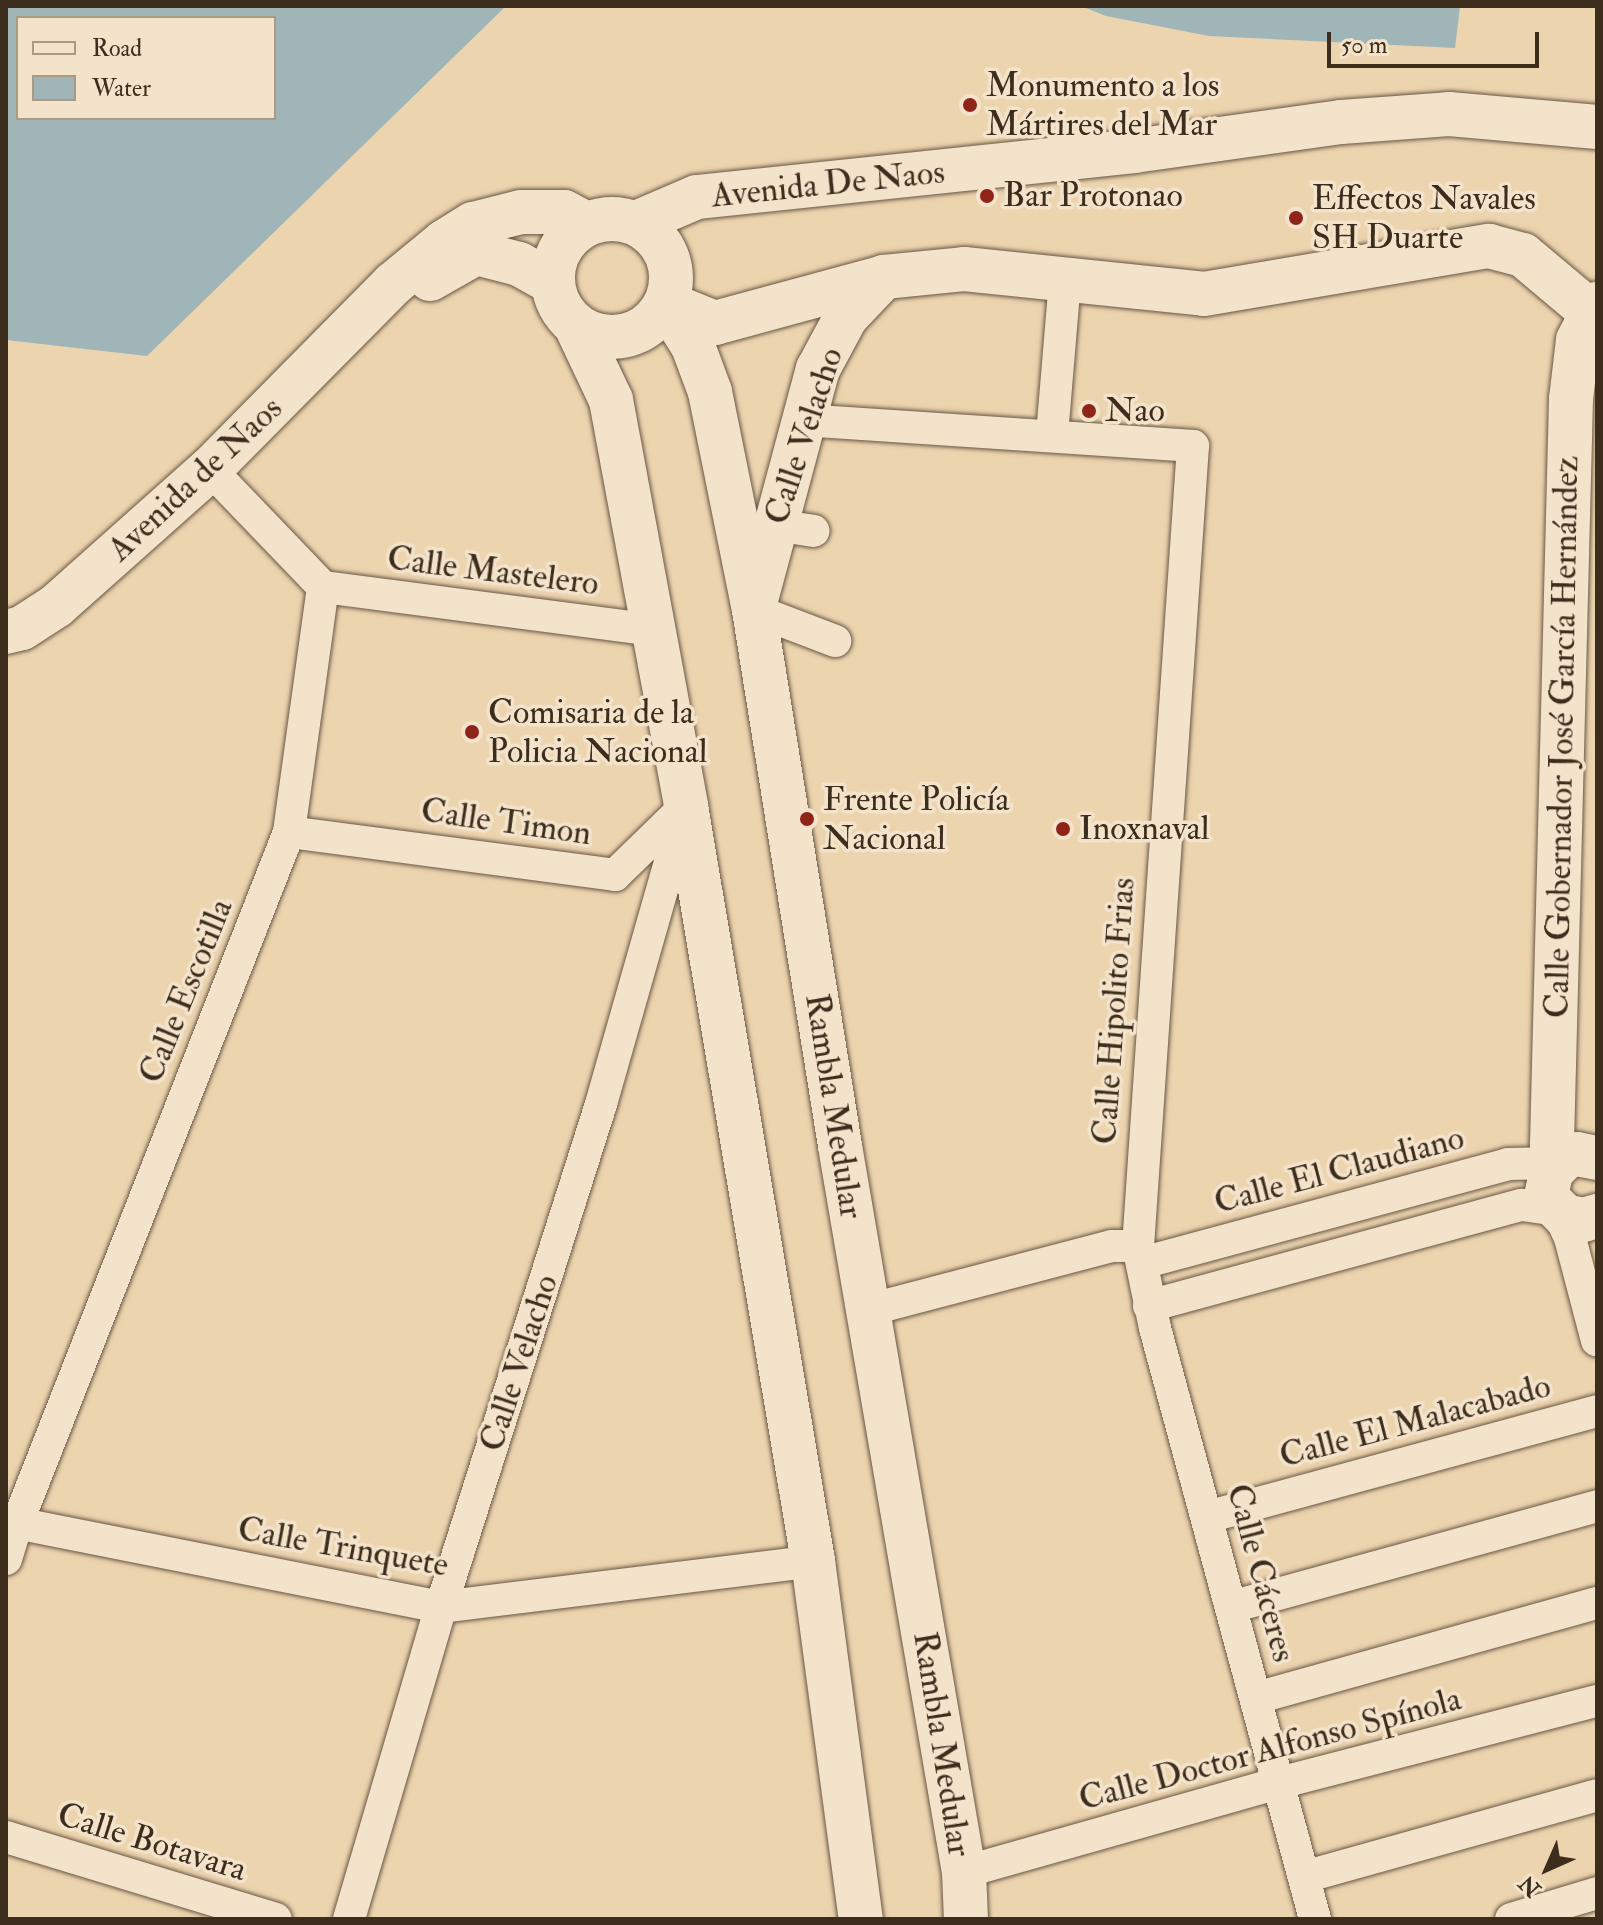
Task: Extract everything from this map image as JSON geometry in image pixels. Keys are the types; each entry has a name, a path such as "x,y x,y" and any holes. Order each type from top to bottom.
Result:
{"main road":[{"name":"Avenida De Naos","path":"636,223 697,197 1134,151 1341,122 1449,114 1597,127"},
{"name":"Avenida de Naos","path":"6,632 22,628 56,606 210,469 372,309 393,284 444,242 473,224 521,212 564,212 587,224"},
{"path":"576,326 610,337 623,336 653,320 666,303 672,282 670,262 658,243 636,223 616,218 587,224 569,236 553,264 553,283 561,308 576,326 611,400 686,806 813,1561 861,1919"},
{"path":"666,303 715,323 884,277 964,269 1204,294 1489,246 1523,255 1595,311"},
{"name":"Avenida de Naos","path":"372,309 407,298 440,271 476,253 519,264 553,283"},
{"name":"Calle Velacho","path":"754,610 794,528 803,420 818,369 846,317 884,277"},
{"name":"Rambla Medular","path":"666,303 693,346 710,392 754,610 868,1310 964,1872 966,1919"},
{"name":"Calle Gobernador José García Hernández","path":"1577,1161 1552,1144 1572,371 1578,340 1595,311"},
{"name":"Calle Gobernador José García Hernández","path":"1577,1161 1551,1172 1547,1192 1577,1213"}],"street":[{"path":"803,420 1052,435 1065,279"},
{"name":"Calle Hipolito Frias","path":"1052,435 1193,446 1140,1254"},
{"path":"210,469 323,587"},
{"name":"Calle Mastelero","path":"323,587 654,630"},
{"name":"Calle Escotilla","path":"6,1559 11,1522 289,832 323,587"},
{"path":"754,610 835,641"},
{"name":"Calle Timon","path":"289,832 615,875 686,806"},
{"name":"Calle Velacho","path":"349,1919 441,1607 601,1104 686,806"},
{"name":"Calle El Claudiano","path":"868,1310 1112,1246 1140,1254 1508,1164 1577,1161"},
{"path":"1149,1306 1522,1205 1577,1213 1570,1238 1597,1341"},
{"name":"Calle Cáceres","path":"1140,1254 1149,1306 1315,1919"},
{"name":"Calle El Malacabado","path":"1207,1517 1597,1411"},
{"path":"1231,1607 1597,1506"},
{"name":"Calle Trinquete","path":"11,1522 441,1607 813,1561"},
{"path":"1256,1698 1597,1603"},
{"name":"Calle Doctor Alfonso Spínola","path":"964,1872 1279,1783 1597,1701"},
{"path":"1304,1877 1597,1795"},
{"name":"Calle Botavara","path":"6,1837 276,1919"},
{"path":"1511,1919 1597,1893"}],"water":[{"path":"6,6 506,6 147,356 6,340"},
{"path":"1081,6 1460,6 1455,48 1209,36 1106,16"}],"place":[{"name":"Monumento a los Mártires del Mar","path":"970,105"},
{"name":"Bar Protonao","path":"987,196"},
{"name":"Effectos Navales SH Duarte","path":"1296,218"},
{"name":"Nao","path":"1089,411"},
{"name":"Comisaria de la Policia Nacional","path":"472,732"},
{"name":"Frente Policía Nacional","path":"807,819"},
{"name":"Inoxnaval","path":"1063,829"}]}
